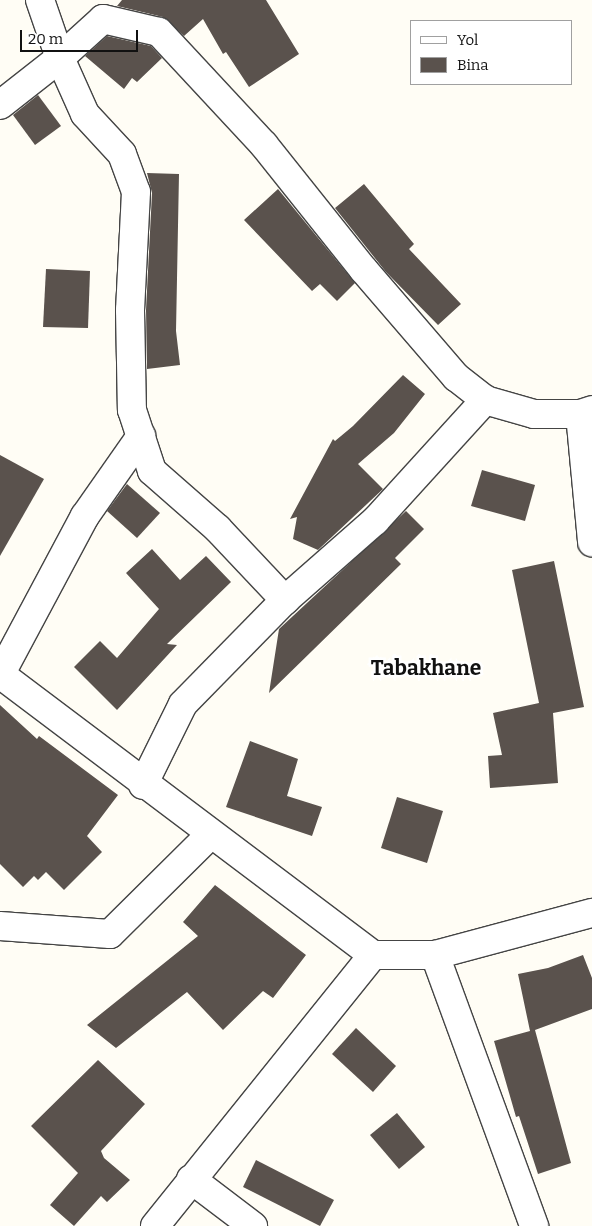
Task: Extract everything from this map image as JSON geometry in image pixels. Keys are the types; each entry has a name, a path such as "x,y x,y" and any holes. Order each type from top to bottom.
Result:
{"street":[{"path":"40,0 60,58 85,114 122,154 136,192 130,310 132,410 152,472 218,529 285,600"},
{"path":"0,105 60,58 103,19 159,32 264,145 362,269 456,377 485,400 534,414 586,412 592,542"},
{"path":"143,784 183,704 285,600 375,521 485,400"},
{"path":"141,436 85,516 0,674 210,835 373,955 436,955 592,913"},
{"path":"0,926 110,934 210,835"},
{"path":"155,1226 373,955"},
{"path":"436,955 534,1226"},
{"path":"191,1179 253,1226"}],"building":[{"path":"122,0 266,0 299,54 249,87 226,52 223,54 203,19 184,36 163,17 117,6"},
{"path":"107,36 151,46 162,58 137,82 132,78 124,89 85,56"},
{"path":"38,95 61,126 35,145 13,115"},
{"path":"147,173 179,174 176,331 180,365 147,369 146,310 152,193"},
{"path":"364,184 414,244 409,249 461,304 438,325 386,272 335,208"},
{"path":"278,189 355,283 337,301 320,284 312,291 244,220"},
{"path":"46,269 90,271 88,328 43,327"},
{"path":"403,375 425,394 394,433 358,464 383,489 318,550 293,539 297,517 290,519 333,439 335,441 353,426"},
{"path":"0,455 44,479 0,556"},
{"path":"482,470 535,485 525,521 471,506"},
{"path":"127,484 160,513 137,538 107,511"},
{"path":"406,511 424,529 395,558 401,564 269,693 279,629"},
{"path":"152,549 180,580 206,556 231,582 167,644 177,645 117,710 74,667 100,641 117,658 159,609 126,573"},
{"path":"554,561 584,707 553,713 558,783 490,788 488,756 502,755 493,713 539,703 512,570"},
{"path":"0,705 37,739 39,736 118,795 87,836 102,852 64,890 46,872 38,880 34,876 23,887 0,864"},
{"path":"250,741 298,759 287,796 322,807 312,836 226,807"},
{"path":"397,797 443,811 427,863 381,848"},
{"path":"215,885 306,955 273,998 263,991 223,1030 187,992 116,1048 87,1025 198,936 183,922"},
{"path":"583,955 592,978 592,1009 535,1030 571,1163 538,1174 519,1116 516,1117 494,1041 530,1031 518,974 548,968"},
{"path":"356,1028 396,1066 373,1092 332,1054"},
{"path":"98,1060 145,1104 101,1151 104,1158 130,1180 107,1202 101,1196 74,1226 50,1205 78,1173 31,1126"},
{"path":"397,1113 425,1147 399,1169 370,1135"},
{"path":"256,1160 334,1200 320,1226 243,1187"}],"district":[{"name":"Tabakhane","path":"426,668"}]}
